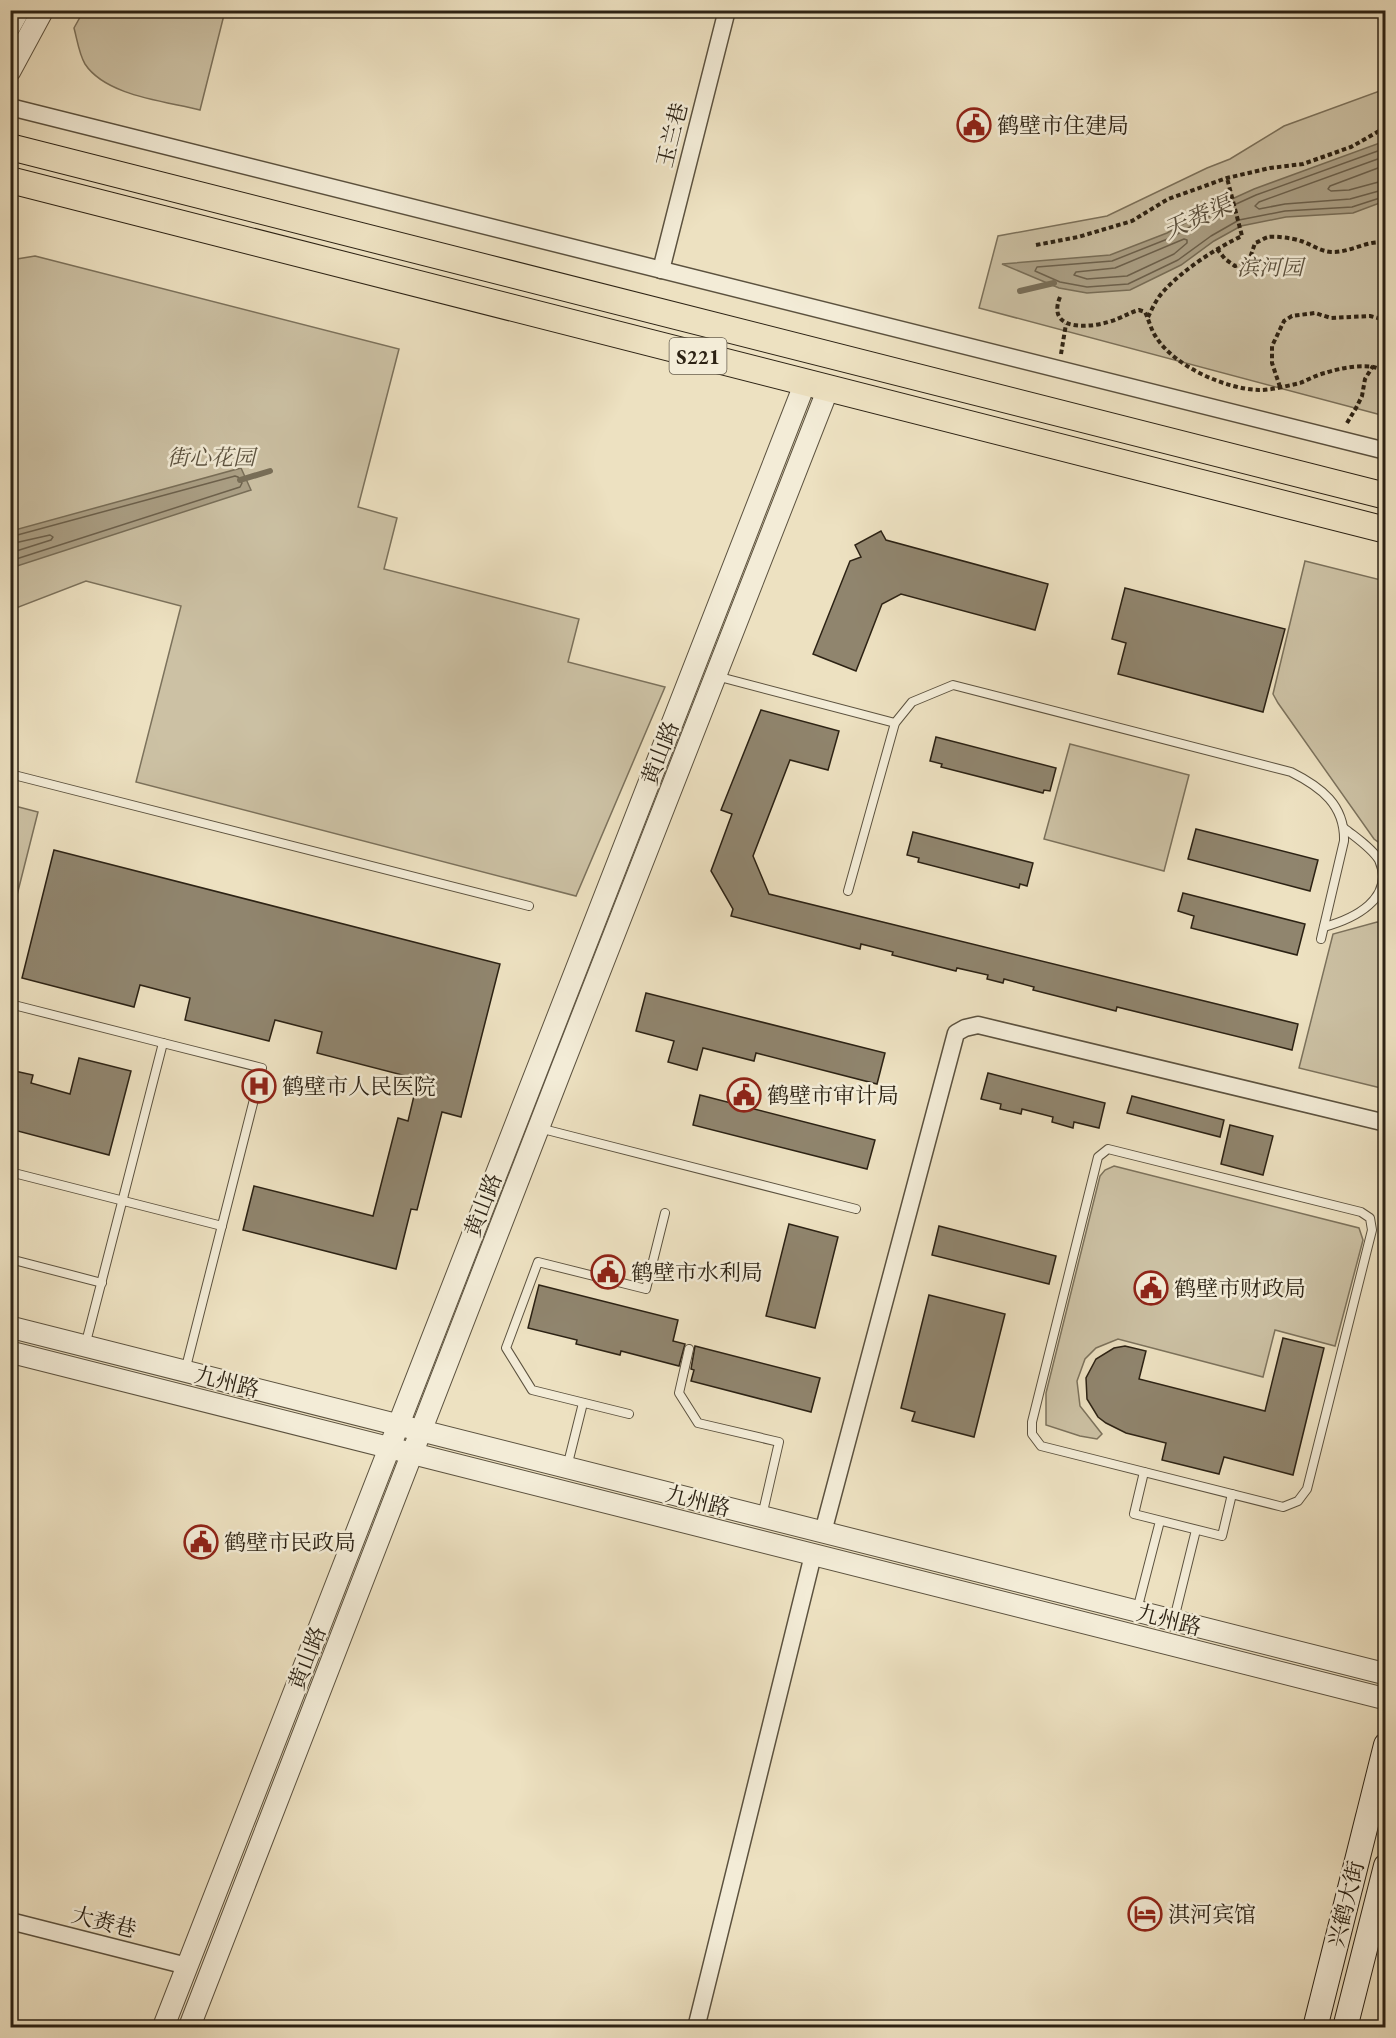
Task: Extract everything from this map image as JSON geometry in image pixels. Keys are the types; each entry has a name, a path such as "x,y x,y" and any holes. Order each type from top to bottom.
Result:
{"main road":[{"name":"S221","path":"10,147 1386,495"},
{"name":"S221","path":"10,180 1386,530"},
{"name":"兴鹤大街","path":"1315,2028 1386,1745"},
{"name":"兴鹤大街","path":"1345,2028 1386,1866"}],"street":[{"path":"10,26 19,10"},
{"path":"10,71 43,10"},
{"name":"玉兰巷","path":"661,270 727,10"},
{"path":"10,107 1386,451"},
{"name":"黄山路","path":"189,2028 716,676 817,386"},
{"name":"黄山路","path":"163,2028 389,1447 817,386"},
{"path":"823,1532 956,1033 978,1025 1386,1123"},
{"name":"九州路","path":"10,1327 1386,1674"},
{"name":"九州路","path":"10,1352 1386,1699"},
{"path":"696,2028 813,1555"},
{"name":"大赉巷","path":"10,1921 187,1966"}],"lane":[{"path":"716,676 895,723"},
{"path":"848,891 895,723 912,702 953,685 1291,772 1310,781 1332,800 1344,828 1344,841 1321,939"},
{"path":"10,774 529,906"},
{"path":"1324,927 1365,912 1385,890 1383,867 1378,858 1344,828"},
{"path":"10,1004 262,1068 185,1371"},
{"path":"86,1346 163,1042"},
{"path":"538,1128 856,1209"},
{"path":"1108,1149 1361,1212 1370,1218 1372,1230 1306,1489 1298,1501 1282,1507 1232,1494 1041,1446 1032,1434 1032,1422 1098,1157 1108,1149"},
{"path":"10,1172 222,1226"},
{"path":"629,1414 532,1390 506,1348 538,1262 646,1289 665,1214"},
{"path":"10,1259 102,1282"},
{"path":"689,1349 679,1393 698,1423 779,1442 762,1517"},
{"path":"567,1468 583,1403"},
{"path":"1144,1472 1134,1514 1196,1530 1222,1536 1232,1494"},
{"path":"1137,1611 1160,1521"},
{"path":"1173,1621 1196,1530"}],"path":[{"path":"1036,245 1078,237 1132,221 1168,199 1227,178 1270,168 1303,164 1351,147 1386,127"},
{"path":"1147,318 1162,294 1195,264 1242,236 1227,178"},
{"path":"1217,249 1235,266 1249,261 1256,243 1268,237 1301,241 1329,252 1347,252 1366,245 1386,243"},
{"path":"1060,297 1056,307 1058,317 1066,324 1092,326 1116,320 1139,310 1145,312 1156,338 1178,361 1204,375 1242,388 1260,390 1280,387 1325,373 1373,366 1386,374"},
{"path":"1280,387 1272,363 1272,346 1284,321 1292,316 1315,313 1331,318 1370,316 1386,324"},
{"path":"1058,369 1066,324"},
{"path":"1337,439 1362,396 1365,378 1373,366"}],"green space":[{"path":"84,10 225,11 200,110 137,96 95,75 83,60 74,28"},
{"name":"滨河园","path":"1385,89 1385,416 979,308 998,236 1107,216 1230,159 1284,126"},
{"name":"街心花园","path":"35,256 399,349 358,507 397,518 384,569 579,619 568,662 665,687 576,896 136,782 181,606 86,581 11,610 11,260"},
{"path":"1305,561 1385,581 1385,847 1374,839 1273,694"},
{"path":"1070,744 1189,775 1164,871 1044,839"},
{"path":"10,805 38,812 11,919"},
{"path":"1377,922 1386,924 1385,1089 1299,1068 1333,934"},
{"path":"1114,1166 1359,1228 1363,1240 1335,1346 1275,1330 1263,1377 1118,1339 1096,1348 1085,1359 1077,1381 1080,1406 1102,1434 1097,1439 1046,1425 1046,1393 1100,1176 1105,1170"}],"water":[{"path":"1385,141 1385,201 1353,213 1286,217 1241,226 1214,241 1181,265 1130,290 1087,293 1059,288 1002,264 1110,255 1167,233 1210,209 1254,189"},
{"path":"241,468 251,490 11,568 11,531"}],"building":[{"path":"881,531 886,540 1048,584 1035,630 901,594 882,604 856,671 813,654 850,561 861,557 855,545"},
{"path":"1125,588 1285,629 1263,712 1118,674 1126,643 1112,639"},
{"path":"761,710 839,731 828,770 790,760 753,856 769,894 1298,1024 1292,1050 1117,1007 1116,1011 1033,990 1034,987 1004,979 1003,983 987,979 988,975 957,968 956,971 892,955 893,952 861,944 860,949 731,916 733,909 711,871 732,814 721,810"},
{"path":"936,737 1056,768 1050,791 1044,790 1043,793 941,767 942,764 930,761"},
{"path":"1196,829 1318,860 1310,891 1188,859"},
{"path":"913,832 1033,863 1027,886 1020,884 1019,888 918,862 919,858 907,855"},
{"path":"54,850 500,964 461,1117 442,1112 417,1210 411,1209 396,1269 243,1230 254,1186 373,1216 398,1118 408,1121 418,1079 317,1053 322,1032 275,1020 269,1041 185,1020 190,998 140,985 134,1007 22,978"},
{"path":"1183,893 1305,924 1297,955 1191,928 1194,916 1178,911"},
{"path":"646,993 885,1053 877,1084 756,1053 754,1061 703,1048 697,1070 668,1062 674,1041 636,1031"},
{"path":"79,1058 131,1071 109,1155 10,1129 10,1070 33,1075 31,1083 70,1094"},
{"path":"988,1073 1105,1103 1099,1128 1074,1122 1073,1128 1052,1122 1053,1117 1022,1109 1021,1114 1000,1109 1001,1104 981,1099"},
{"path":"700,1095 875,1140 867,1169 693,1125"},
{"path":"1132,1096 1224,1120 1220,1137 1127,1113"},
{"path":"1230,1125 1273,1136 1263,1175 1221,1164"},
{"path":"789,1224 838,1237 815,1328 766,1316"},
{"path":"939,1226 1056,1256 1049,1284 932,1255"},
{"path":"539,1285 678,1320 673,1341 685,1344 679,1366 621,1351 620,1355 576,1344 577,1340 528,1328"},
{"path":"929,1295 1005,1314 974,1437 912,1421 915,1412 901,1408"},
{"path":"1283,1338 1324,1348 1293,1475 1224,1457 1219,1474 1162,1460 1166,1443 1126,1433 1106,1423 1098,1417 1087,1399 1086,1378 1096,1359 1114,1348 1125,1346 1146,1351 1139,1379 1265,1411"},
{"path":"695,1346 820,1378 811,1412 691,1381"}],"waterway":[{"name":"天赉渠","path":"1020,291 1054,283"},
{"path":"240,480 270,471"}],"place":[{"name":"鹤壁市住建局","path":"974,125"},
{"name":"鹤壁市人民医院","path":"259,1086"},
{"name":"鹤壁市审计局","path":"744,1095"},
{"name":"鹤壁市水利局","path":"608,1272"},
{"name":"鹤壁市财政局","path":"1151,1288"},
{"name":"鹤壁市民政局","path":"201,1542"},
{"name":"淇河宾馆","path":"1145,1914"}]}
